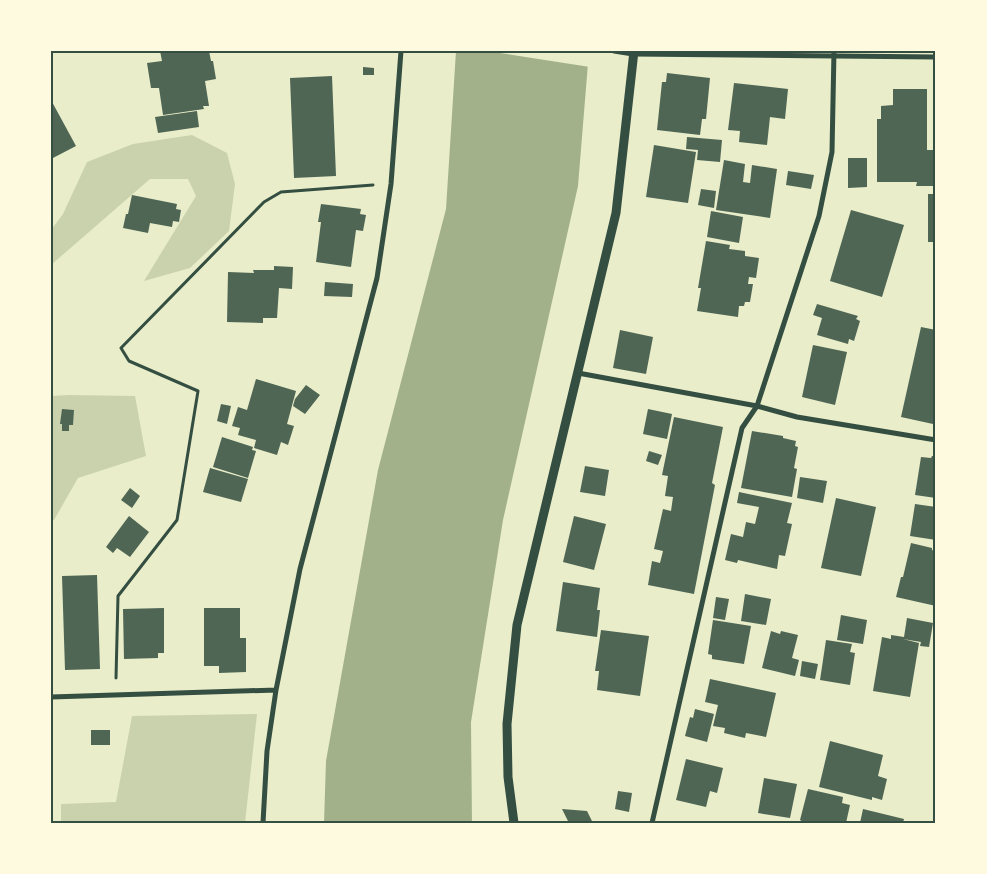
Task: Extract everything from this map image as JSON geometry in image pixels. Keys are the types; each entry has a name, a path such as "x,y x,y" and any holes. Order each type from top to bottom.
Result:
{"street":[{"path":"262,823 267,751 276,690 300,569 377,278 392,184 402,51"},
{"path":"615,51 936,57"},
{"path":"514,823 508,777 507,724 517,625 616,213 634,52"},
{"path":"652,823 742,428 757,406 818,216 832,152 834,54"},
{"path":"578,373 757,406 797,417 936,440"},
{"path":"51,697 276,690"}],"path":[{"path":"115,696 118,596 178,520 198,391 129,361 121,348 264,202 281,192 392,184"}],"shaded area":[{"path":"456,51 589,51 578,186 503,520 471,722 472,823 324,823 326,761 378,470 446,209"},
{"path":"192,135 227,153 235,184 229,231 190,268 144,281 196,196 188,179 150,179 51,265 51,230 63,214 87,162 133,144"},
{"path":"51,396 135,396 146,456 78,478 54,520 51,520"},
{"path":"257,714 245,823 61,823 61,804 116,802 132,716"}],"pier":[{"path":"487,51 591,51 590,67"}],"building":[{"path":"160,51 209,51 216,79 205,81 209,106 203,106 204,109 163,115 159,88 151,88 147,63 162,61"},
{"path":"363,67 374,68 374,75 363,75"},
{"path":"667,73 710,78 706,119 702,119 700,135 657,130 662,82 666,82"},
{"path":"332,76 336,176 294,178 290,78"},
{"path":"734,83 788,89 785,119 770,117 767,145 739,142 740,131 728,130"},
{"path":"893,89 927,89 927,150 936,150 936,186 916,186 917,182 877,182 877,119 881,119 881,106 893,105"},
{"path":"51,100 76,146 51,159"},
{"path":"197,111 199,127 158,133 155,117"},
{"path":"687,137 722,140 720,162 697,160 698,150 686,149"},
{"path":"654,145 696,152 688,203 646,197"},
{"path":"848,158 867,158 867,187 848,188"},
{"path":"724,160 745,164 743,182 750,183 752,165 777,169 770,218 716,210"},
{"path":"788,171 814,175 811,189 786,185"},
{"path":"701,189 716,191 714,208 698,205"},
{"path":"928,194 936,194 936,242 928,242"},
{"path":"132,195 177,204 176,209 181,210 179,222 173,221 172,227 150,223 148,233 123,228"},
{"path":"321,204 361,209 360,214 366,215 363,231 356,230 351,267 316,262 321,222 318,222"},
{"path":"851,210 904,225 882,297 830,281"},
{"path":"711,211 743,217 739,243 707,237"},
{"path":"706,241 730,245 729,249 745,251 745,256 759,258 756,278 749,277 748,284 753,284 750,302 745,302 744,306 739,306 738,317 697,311 701,288 698,288"},
{"path":"274,266 293,267 292,289 279,288 277,318 263,318 263,323 227,322 228,272 254,273 253,270 274,270"},
{"path":"325,282 353,284 352,297 324,296"},
{"path":"817,304 858,316 856,319 860,321 854,341 849,339 848,344 817,335 822,318 813,315"},
{"path":"921,327 936,330 936,413 933,424 901,417"},
{"path":"620,330 653,337 646,374 613,368"},
{"path":"813,345 847,352 835,405 802,397"},
{"path":"256,379 296,391 287,424 294,426 288,445 281,442 277,455 254,448 256,440 238,435 240,428 232,426 238,407 247,410"},
{"path":"306,385 320,395 305,414 293,406 295,399"},
{"path":"221,404 231,406 227,424 217,421"},
{"path":"62,409 74,410 73,425 69,425 69,431 62,431 62,424 60,424"},
{"path":"648,409 672,414 667,439 643,434"},
{"path":"674,417 723,427 712,483 715,485 694,594 648,585 652,561 660,563 663,551 654,549 663,509 671,511 673,497 665,496 668,476 662,475"},
{"path":"752,431 783,436 783,438 796,441 795,446 798,447 794,468 797,469 792,497 741,488"},
{"path":"222,437 253,447 252,450 256,451 248,478 213,467"},
{"path":"649,451 662,455 658,465 646,461"},
{"path":"936,456 936,498 915,495 921,457 931,458"},
{"path":"585,466 609,470 605,496 580,492"},
{"path":"210,468 248,479 241,502 203,492"},
{"path":"800,477 827,481 823,503 797,498"},
{"path":"130,488 140,496 132,508 121,500"},
{"path":"739,492 792,503 787,523 792,524 785,556 779,555 777,569 738,560 737,563 725,560 731,534 743,537 746,522 755,524 759,507 737,503"},
{"path":"836,498 876,507 861,576 821,568"},
{"path":"915,504 936,507 936,540 910,536"},
{"path":"129,516 149,532 130,557 117,548 113,553 106,547"},
{"path":"574,516 606,524 594,570 563,562"},
{"path":"911,543 932,548 932,550 936,551 936,606 896,597"},
{"path":"97,575 100,669 65,670 62,576"},
{"path":"563,582 600,588 597,610 600,610 597,637 556,631"},
{"path":"745,594 771,599 766,625 741,621"},
{"path":"716,597 729,599 725,620 713,618"},
{"path":"164,608 164,653 158,653 158,658 124,659 123,609"},
{"path":"204,608 240,608 240,638 246,638 246,672 219,673 219,666 204,666"},
{"path":"841,615 867,620 863,644 837,640"},
{"path":"907,618 933,623 929,647 920,646 921,642 903,639 919,643 910,697 873,691 882,637 891,639 891,635 904,637"},
{"path":"713,620 751,626 744,664 712,659 712,655 708,654"},
{"path":"601,630 649,636 640,696 597,690 599,671 595,671"},
{"path":"771,631 780,634 781,631 798,635 792,658 799,660 795,676 762,668"},
{"path":"826,640 852,644 850,652 855,653 850,685 820,680"},
{"path":"802,661 818,664 815,679 800,676"},
{"path":"710,679 776,693 766,737 746,733 745,738 724,733 725,728 713,726 718,705 705,702"},
{"path":"695,709 714,714 707,742 685,736 690,717 693,718"},
{"path":"91,730 110,730 110,745 91,745"},
{"path":"830,741 883,755 878,776 887,779 882,800 872,797 872,800 819,787"},
{"path":"686,759 723,768 717,793 710,791 706,807 676,800"},
{"path":"764,778 797,784 790,818 758,813"},
{"path":"808,789 843,797 842,803 850,805 846,823 805,823 800,820"},
{"path":"618,791 632,793 629,812 615,809"},
{"path":"562,809 587,811 592,821 588,823 569,823"},
{"path":"863,809 904,819 903,823 860,823"}]}
